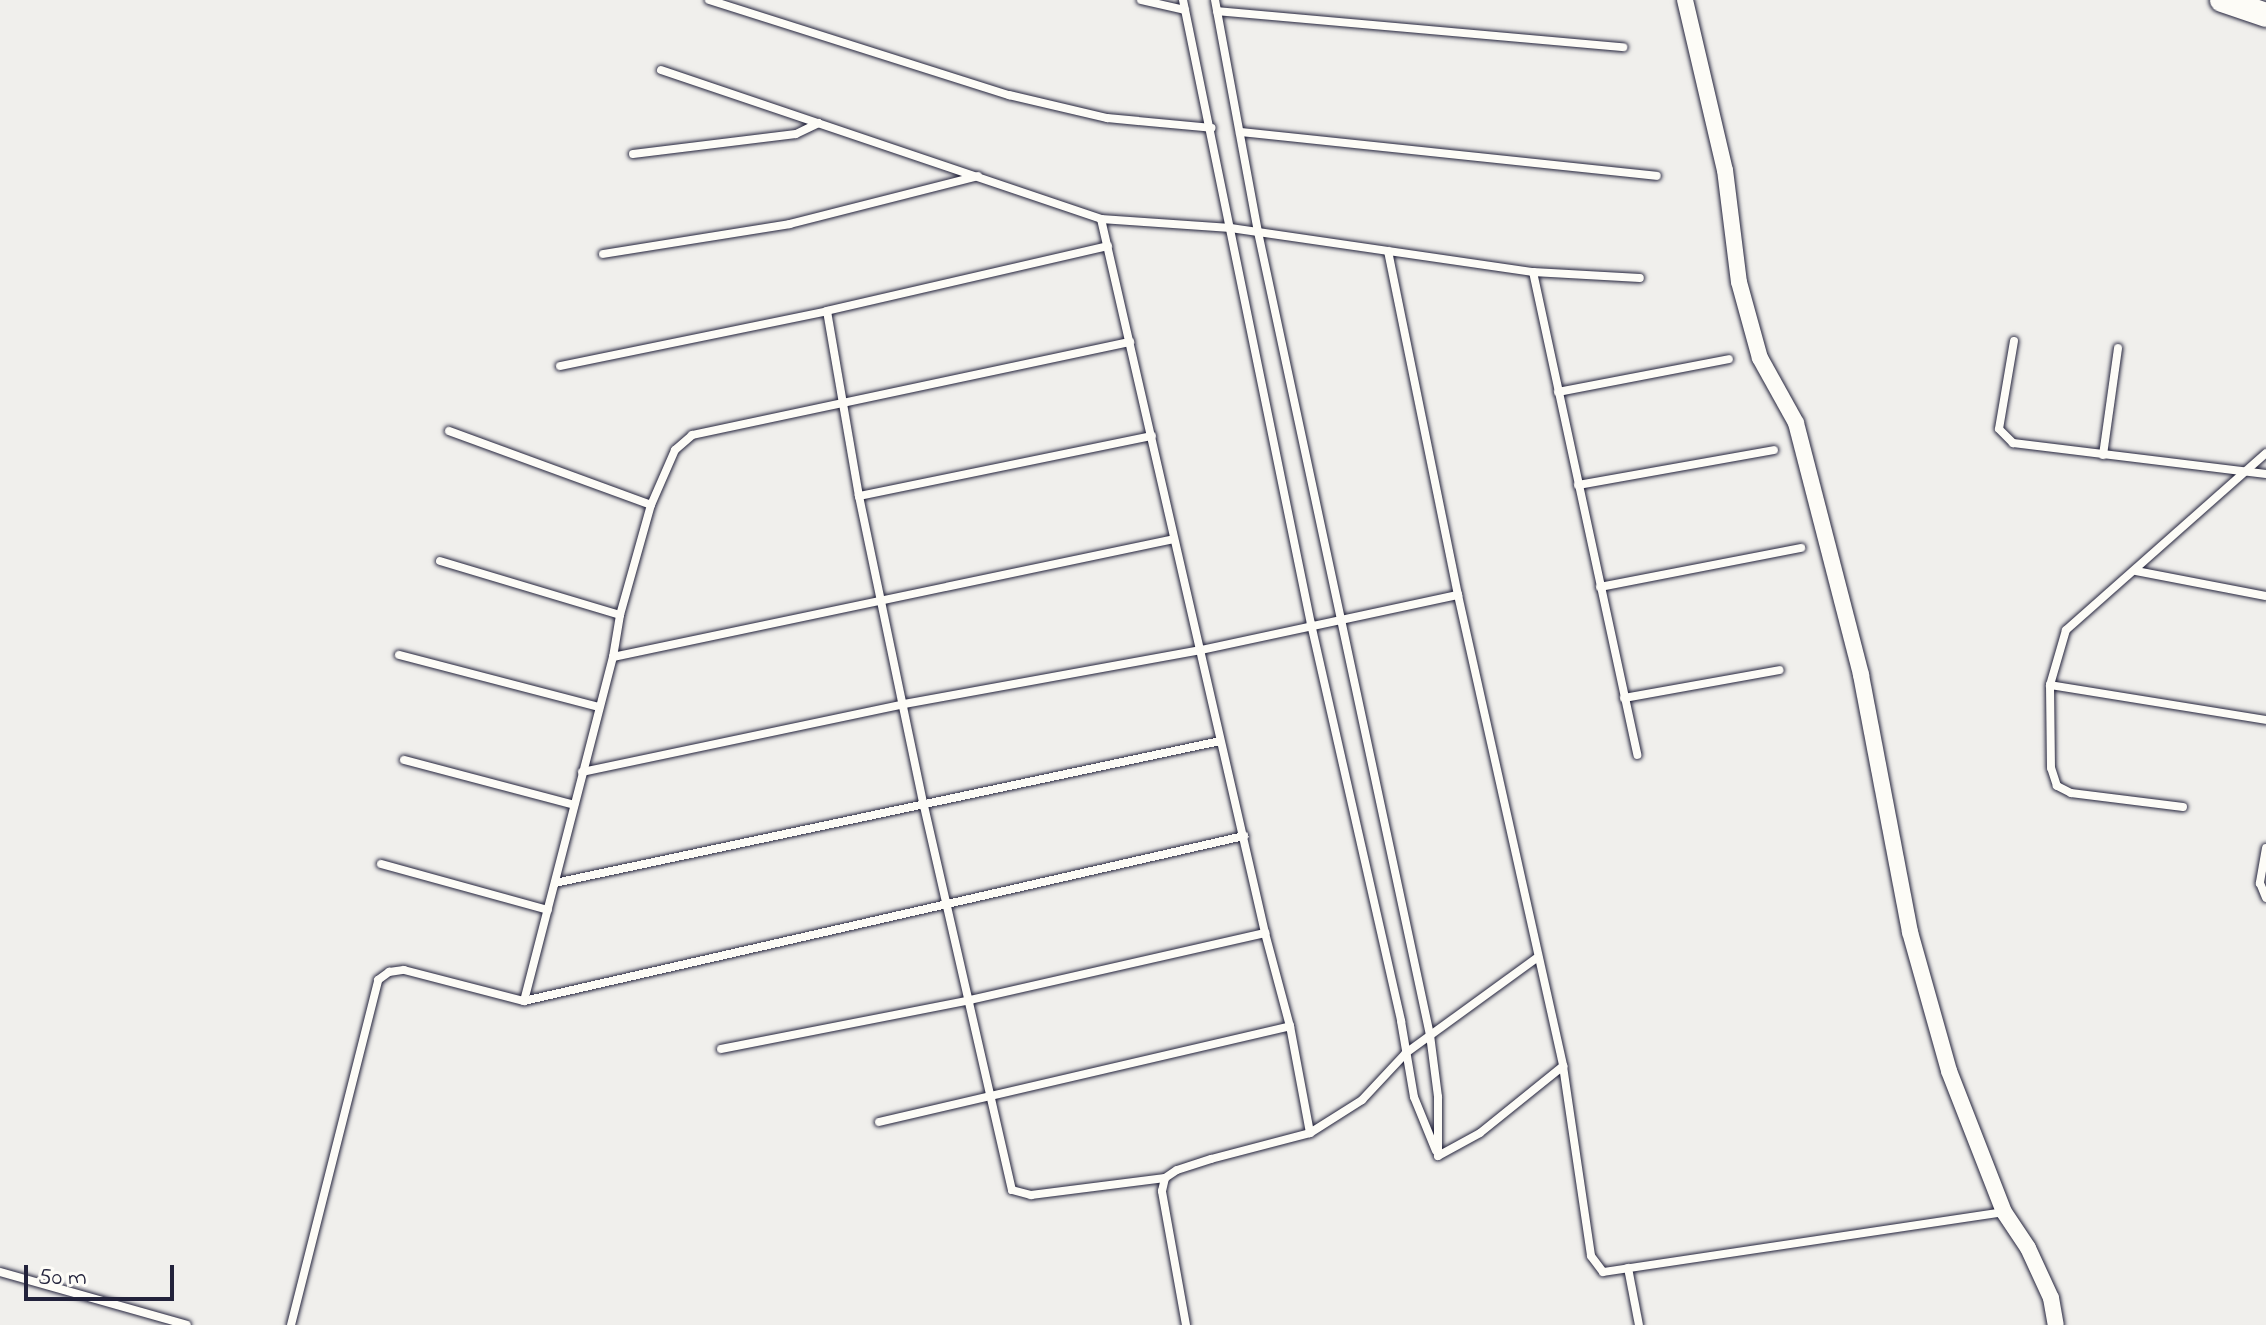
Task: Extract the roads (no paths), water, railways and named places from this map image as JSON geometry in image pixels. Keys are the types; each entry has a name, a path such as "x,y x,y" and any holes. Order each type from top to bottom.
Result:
{"street":[{"path":"1685,0 1725,170 1739,282 1760,358 1796,423 1861,675 1910,932 1949,1071 2004,1212 2028,1248 2051,1298 2056,1325"},
{"path":"2222,0 2266,15"}],"lane":[{"path":"709,0 1009,95 1107,118 1212,128"},
{"path":"1141,0 1184,5 1212,128 1311,624 1414,1097 1438,1156"},
{"path":"1215,0 1258,232 1430,1035 1438,1097 1438,1156"},
{"path":"1217,11 1623,47"},
{"path":"661,70 1101,219 1231,228 1533,272 1640,278"},
{"path":"633,154 796,134 819,122"},
{"path":"1240,132 1657,176"},
{"path":"603,254 790,224 979,176"},
{"path":"1101,219 1220,741 1290,1026 1310,1133"},
{"path":"560,366 827,311 1108,246"},
{"path":"1388,251 1458,595 1563,1066 1591,1256 1603,1272 2004,1212"},
{"path":"1533,272 1637,755"},
{"path":"827,311 859,496 924,806 1012,1190 1022,1195 1165,1178 1177,1170 1211,1159 1310,1133 1362,1100 1406,1053 1538,957"},
{"path":"2014,341 1999,429 2013,443 2266,474"},
{"path":"524,1001 613,657 620,615 651,505 675,450 692,435 1130,342"},
{"path":"2103,455 2118,348"},
{"path":"1558,392 1729,359"},
{"path":"449,431 651,505"},
{"path":"859,496 1152,436"},
{"path":"1578,485 1774,450"},
{"path":"2183,807 2071,793 2057,786 2051,768 2050,685 2066,630 2136,571 2242,471 2266,453"},
{"path":"613,657 1174,539"},
{"path":"1600,587 1801,548"},
{"path":"440,561 620,615"},
{"path":"2136,571 2266,596"},
{"path":"582,772 904,704 1201,650 1339,618 1458,595"},
{"path":"399,655 599,707"},
{"path":"1624,698 1780,670"},
{"path":"2050,685 2266,720"},
{"path":"555,883 1220,741"},
{"path":"404,760 574,805"},
{"path":"291,1325 378,980 389,972 404,970 524,1001 1244,836"},
{"path":"2266,848 2260,883 2266,898"},
{"path":"381,864 548,910"},
{"path":"721,1049 970,1000 1265,933"},
{"path":"879,1122 1290,1026"},
{"path":"1438,1156 1480,1133 1563,1066"},
{"path":"1165,1178 1162,1191 1186,1325"},
{"path":"1628,1268 1639,1325"},
{"path":"0,1272 187,1325"}]}
